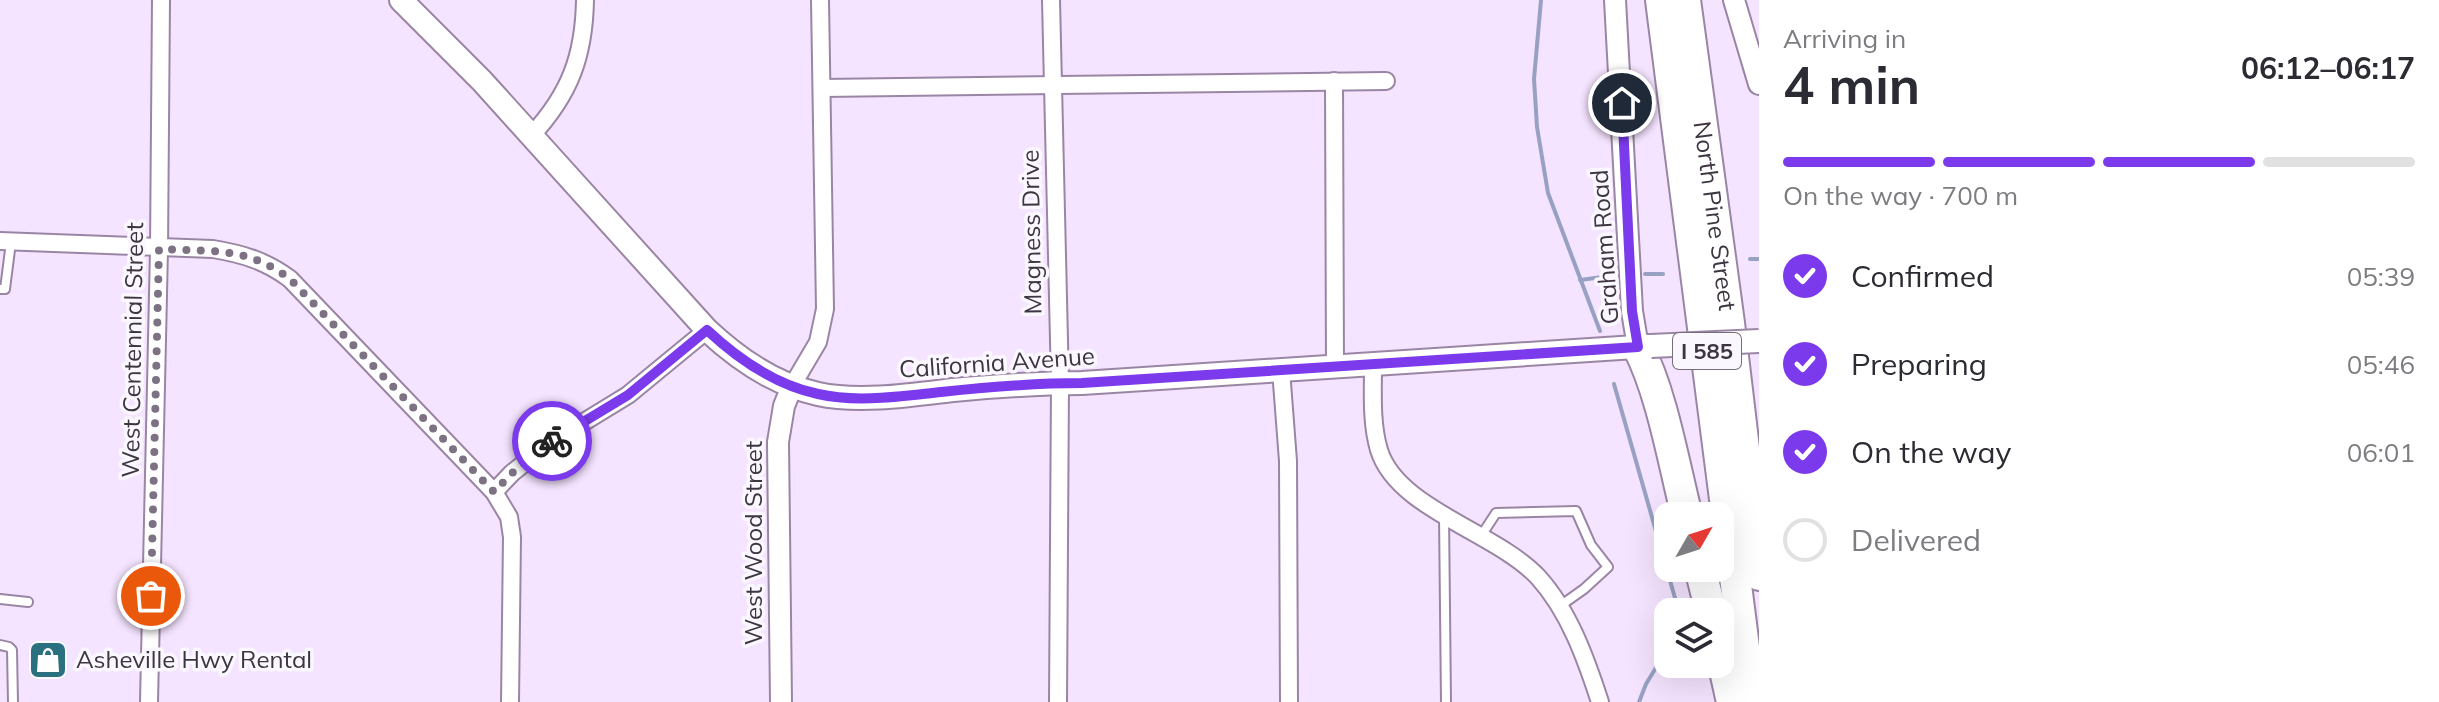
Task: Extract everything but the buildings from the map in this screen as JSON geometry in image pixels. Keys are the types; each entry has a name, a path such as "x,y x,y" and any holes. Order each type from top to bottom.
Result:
{"highway":[{"name":"North Pine Street","path":"1661,0 1751,702"},
{"name":"North Pine Street","path":"1685,0 1729,323 1759,575"},
{"path":"1645,347 1646,362 1683,502"},
{"path":"1727,678 1732,702"}],"main road":[{"name":"California Avenue","path":"401,0 482,81 707,330 745,361 792,386 819,395 906,395 995,386 1759,341"}],"street":[{"name":"West Centennial Street","path":"149,702 161,0"},
{"path":"531,136 546,120 569,85 582,44 585,0"},
{"path":"792,386 818,342 825,309 820,0"},
{"name":"Magness Drive","path":"1051,0 1060,383 1058,702"},
{"name":"Graham Road","path":"1615,0 1632,311 1645,347"},
{"path":"1734,0 1759,84"},
{"path":"1334,81 1335,367"},
{"path":"822,88 1386,81"},
{"path":"5,242 213,249 245,255 290,279 494,492 509,517 512,537 510,702"},
{"path":"494,492 548,444 628,395 707,330"},
{"path":"1373,365 1375,433 1388,470 1401,486 1417,498 1518,559 1537,577 1568,620 1600,702"},
{"path":"1281,370 1288,461 1289,702"},
{"name":"West Wood Street","path":"781,702 778,442 784,406 792,386"}],"lane":[{"path":"0,289 5,289 5,242"},
{"path":"1481,536 1496,513 1576,511 1591,545 1608,567 1560,606"},
{"path":"1444,514 1446,702"},
{"path":"0,599 28,602"},
{"path":"0,645 12,650 13,702"},
{"path":"0,681 13,682"}],"waterway":[{"path":"1541,0 1534,79 1537,127 1548,193 1600,331"},
{"path":"1750,259 1759,259"},
{"path":"1645,274 1663,274"},
{"path":"1580,280 1610,276"},
{"path":"1614,384 1675,598"},
{"path":"1639,702 1654,671"}],"way so far":[{"path":"151,596 159,249 213,249 245,255 261,260 290,279 494,492 552,441"}],"place":[{"name":"Asheville Hwy Rental","path":"48,660"}],"route":[{"path":"552,441 628,395 707,330 745,361 792,386 819,395 851,397 1638,347 1632,311 1622,103"}]}
